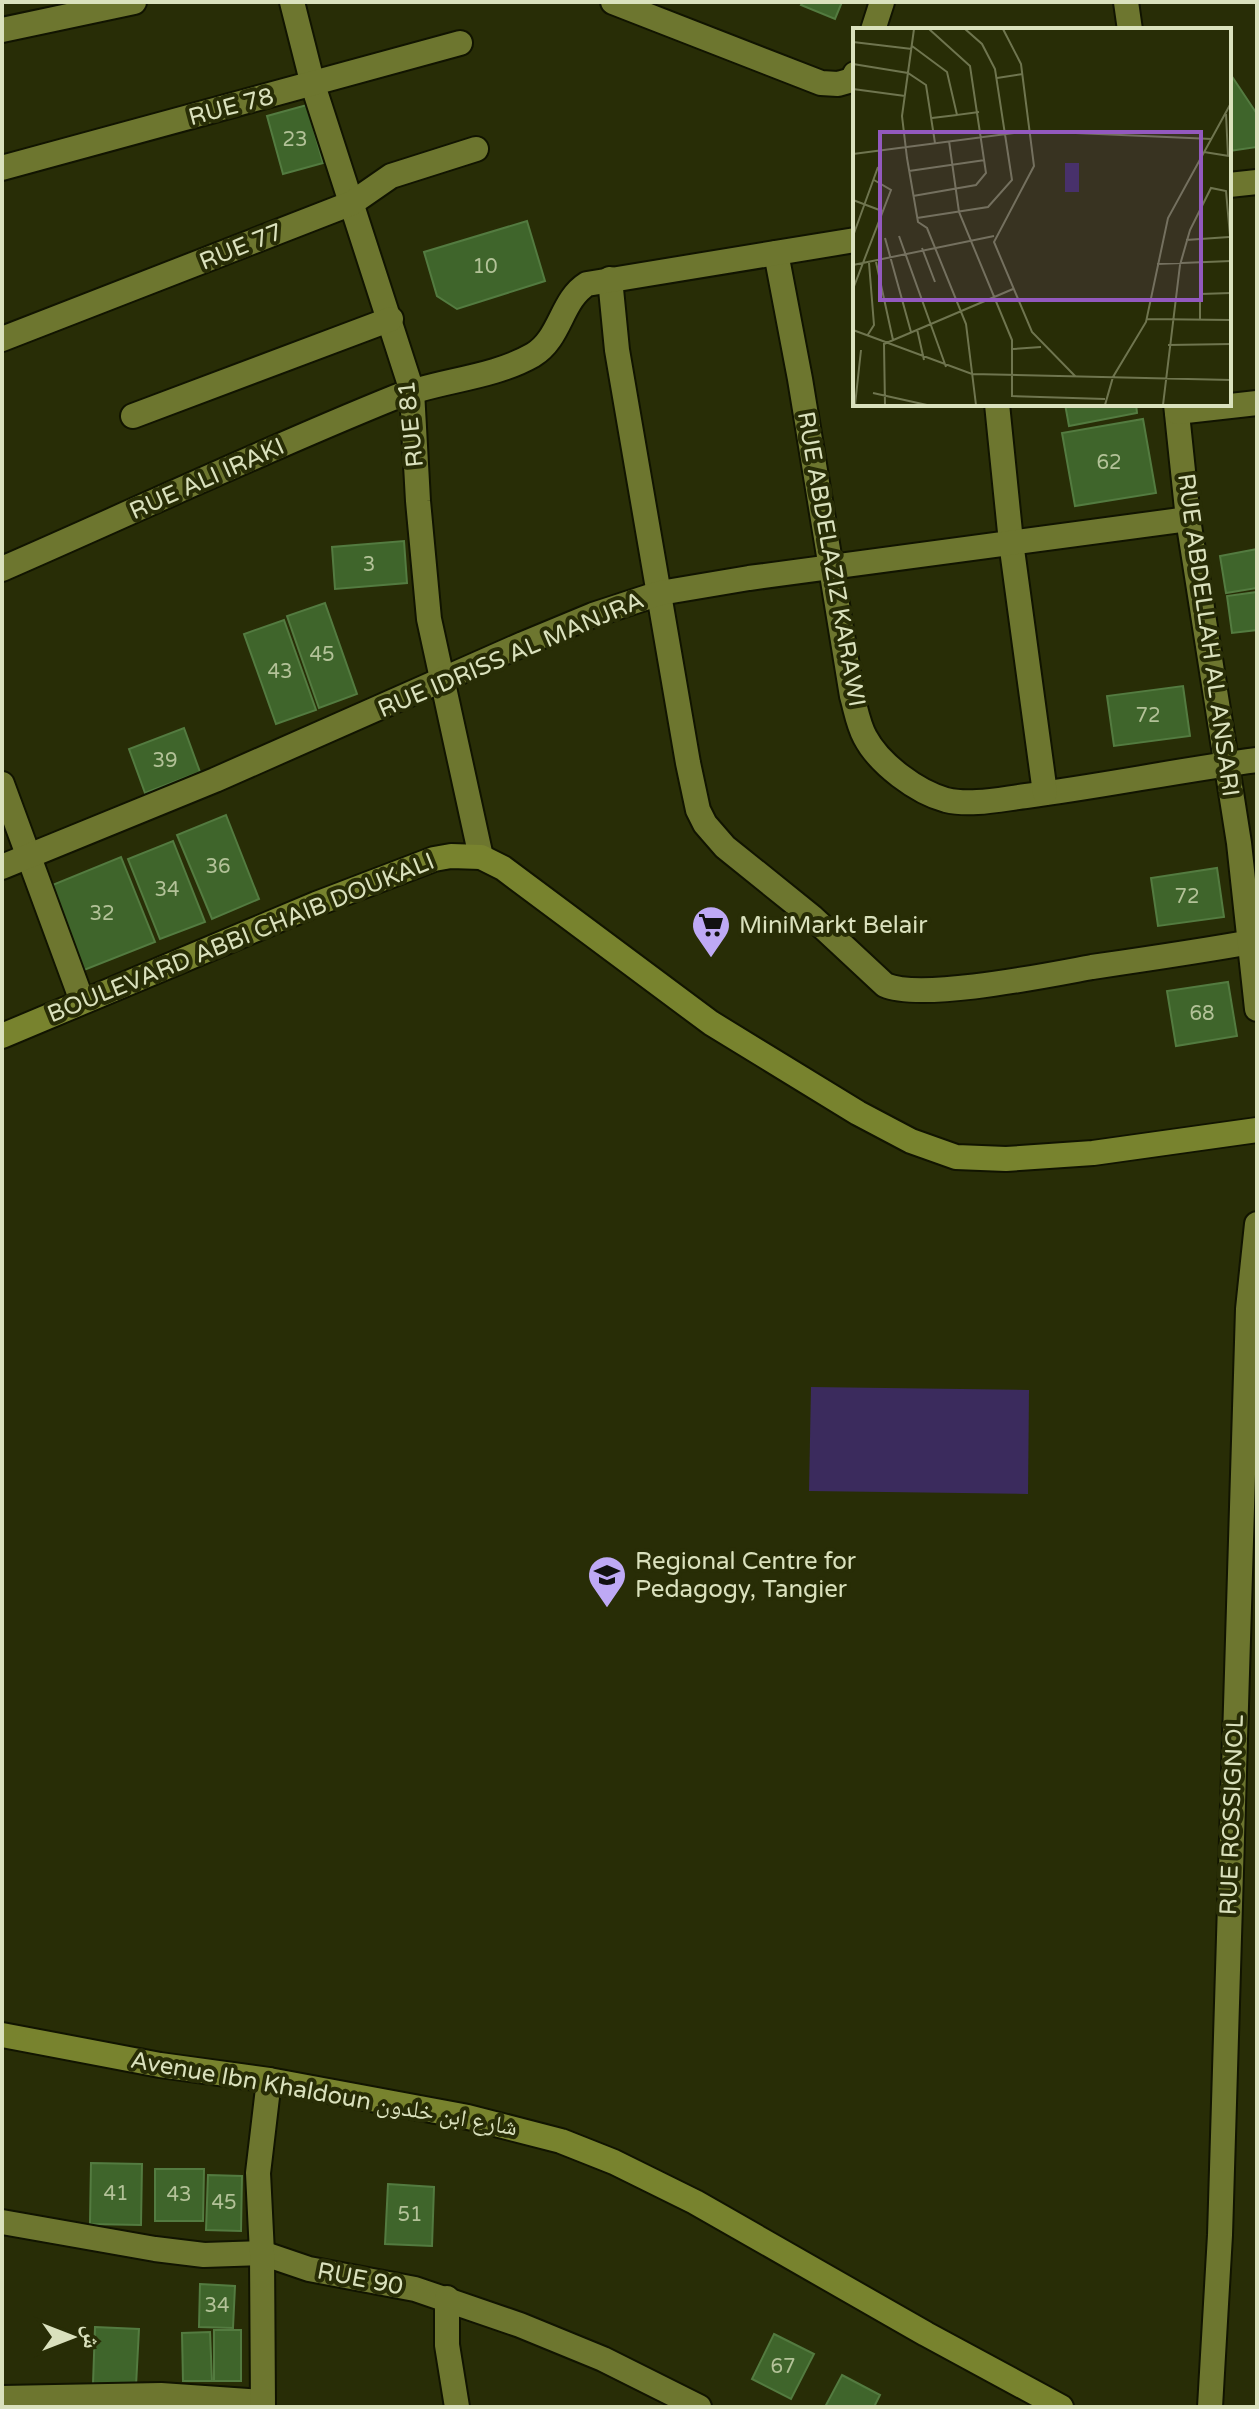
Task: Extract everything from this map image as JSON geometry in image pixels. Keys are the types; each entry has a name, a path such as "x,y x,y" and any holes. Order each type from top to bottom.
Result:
{"street":[{"path":"2,30 134,2"},
{"name":"RUE 81","path":"292,2 313,85 412,391 429,619 481,857"},
{"path":"613,2 666,12 788,73 829,84 853,78"},
{"path":"874,28 882,2"},
{"path":"1126,2 1130,28"},
{"name":"RUE 78","path":"2,168 460,43"},
{"name":"RUE 77","path":"2,339 352,203 391,176 476,149"},
{"path":"1231,185 1257,182"},
{"name":"RUE ALI IRAKI","path":"2,569 335,422 412,391 506,367 535,354 556,334 572,297 587,284 853,240"},
{"name":"RUE ABDELAZIZ KARAWI","path":"776,253 800,379 840,634 859,722 865,737 885,762 922,789 950,801 1001,799 1257,760"},
{"path":"610,279 617,350 688,763 698,810 705,824 725,847 812,917 885,985 894,989 983,984 1254,942"},
{"path":"133,416 391,319"},
{"path":"1231,405 1257,403"},
{"path":"997,406 1011,542 1045,793"},
{"path":"1176,408 1208,406"},
{"name":"RUE ABDELLAH AL ANSARI","path":"1176,408 1188,519 1254,942 1257,1009"},
{"name":"RUE IDRISS AL MANJRA","path":"2,867 215,780 593,615 660,593 749,578 1188,519"},
{"path":"2,784 82,1001"},
{"path":"481,857 515,877 711,1023 858,1113 911,1141 956,1157 1006,1159 1093,1153 1257,1130"},
{"name":"BOULEVARD ABBI CHAIB DOUKALI","path":"2,1036 316,904 434,859 481,857"},
{"name":"RUE ROSSIGNOL","path":"1210,2407 1220,2220 1248,1309 1257,1224"},
{"name":"Avenue Ibn Khaldoun شارع ابن خلدون","path":"2,2035 160,2065 269,2080 520,2128 561,2141 614,2162 695,2202 1061,2407"},
{"path":"2,2398 45,2402 161,2395 262,2404 262,2253 258,2173 269,2080"},
{"name":"RUE 90","path":"2,2222 204,2255 262,2253 309,2269 447,2298 603,2359 699,2407"},
{"path":"447,2298 447,2345 457,2407"}],"shaded area":[{"path":"811,1387 1029,1390 1028,1494 809,1491"}],"building":[{"path":"803,2 842,2 835,19 801,5"},
{"path":"1231,75 1257,114 1257,147 1231,151"},
{"path":"307,105 323,163 283,174 267,116"},
{"path":"527,221 545,281 457,309 437,296 424,252"},
{"path":"1065,406 1136,406 1137,413 1069,426"},
{"path":"1143,419 1156,493 1075,506 1062,433"},
{"path":"404,541 407,583 335,589 332,547"},
{"path":"1257,549 1257,588 1226,593 1220,556"},
{"path":"1257,592 1257,630 1232,633 1227,596"},
{"path":"325,603 357,694 319,708 287,616"},
{"path":"284,620 316,710 276,724 244,634"},
{"path":"1183,686 1190,736 1114,746 1107,696"},
{"path":"184,728 200,772 145,793 129,749"},
{"path":"226,815 259,899 212,919 177,835"},
{"path":"173,841 205,922 160,939 128,859"},
{"path":"121,857 155,942 84,970 50,886"},
{"path":"1217,868 1224,917 1158,926 1151,878"},
{"path":"1228,982 1237,1036 1176,1046 1167,991"},
{"path":"91,2163 142,2164 141,2225 90,2224"},
{"path":"155,2169 204,2169 203,2221 155,2221"},
{"path":"208,2175 242,2176 241,2231 206,2230"},
{"path":"388,2184 434,2187 432,2246 385,2244"},
{"path":"200,2284 235,2286 233,2328 199,2327"},
{"path":"95,2327 139,2329 136,2386 93,2384"},
{"path":"214,2330 241,2330 241,2381 214,2381"},
{"path":"210,2332 212,2381 183,2381 182,2333"},
{"path":"774,2334 814,2354 791,2399 752,2379"},
{"path":"842,2375 880,2395 874,2407 825,2407"}],"place":[{"name":"MiniMarkt Belair","path":"711,959"},
{"name":"Regional Centre for Pedagogy, Tangier","path":"607,1609"}]}
